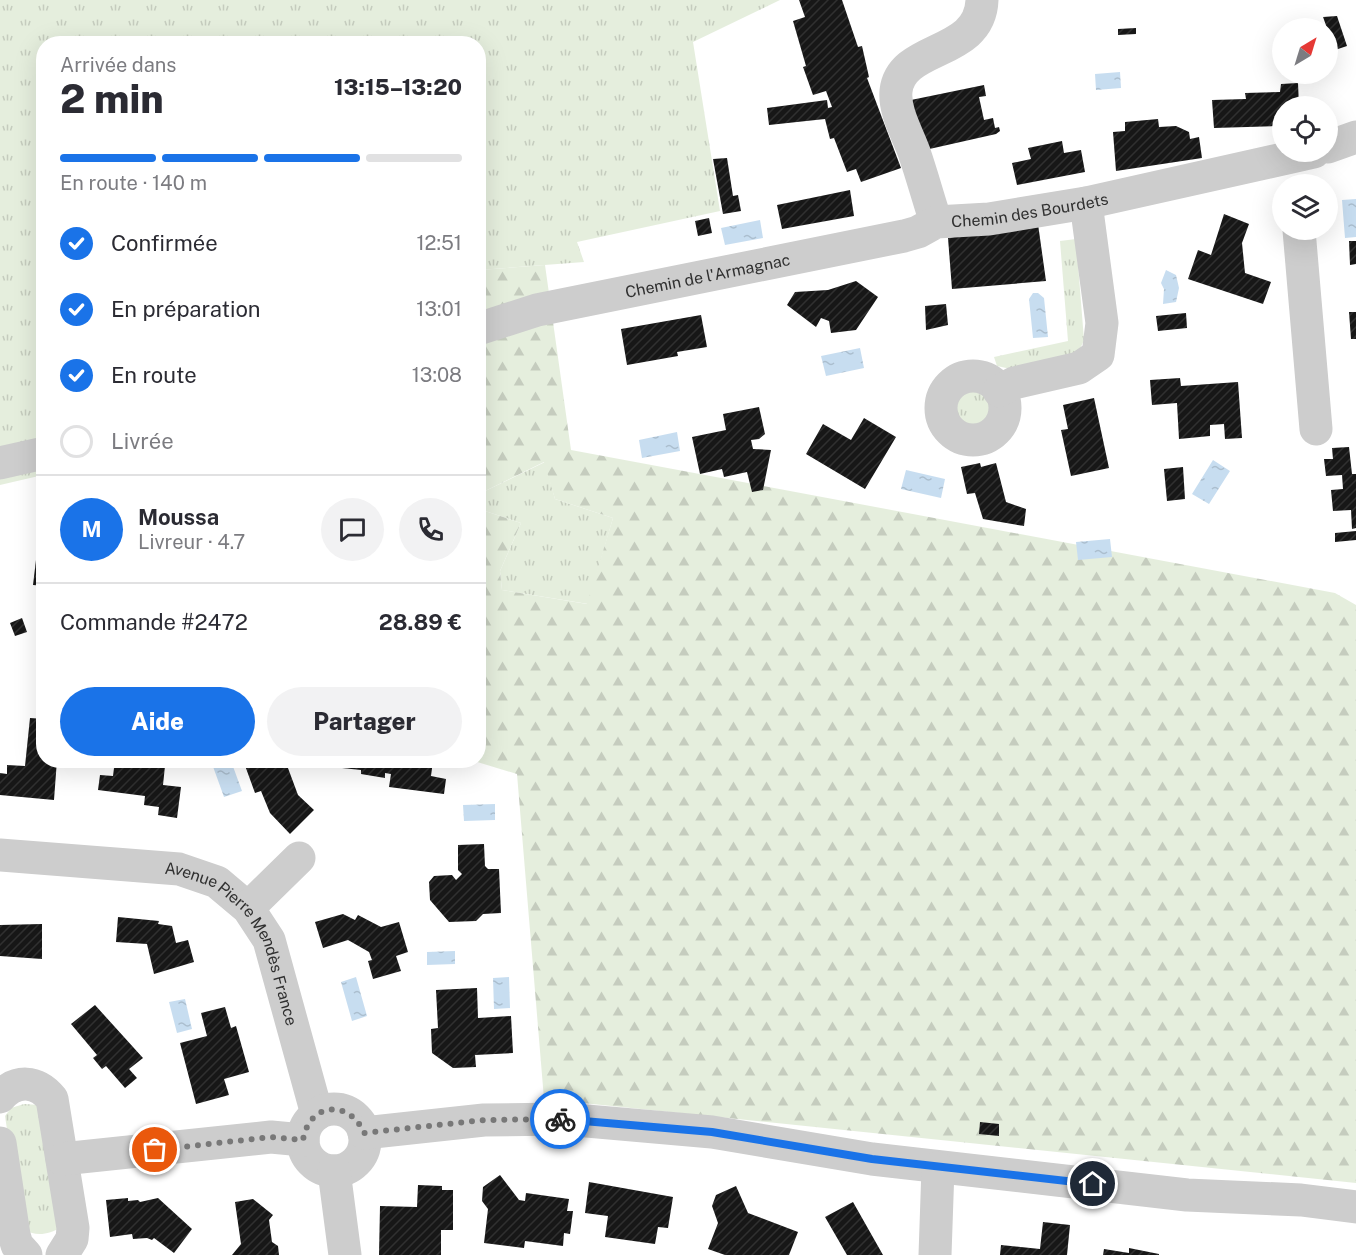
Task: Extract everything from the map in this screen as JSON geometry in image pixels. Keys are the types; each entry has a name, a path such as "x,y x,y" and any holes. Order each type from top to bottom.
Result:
{"street":[{"name":"Chemin des Bourdets","path":"982,0 974,25 963,38 948,48 916,61 900,79 896,91 899,113 936,222 989,219 1301,165"},
{"path":"1338,143 1356,137"},
{"path":"999,391 1014,383 1079,368 1098,355 1102,323 1086,203"},
{"name":"Chemin de l'Armagnac","path":"486,326 537,310 904,236 918,232 936,222"},
{"path":"1300,240 1316,429"},
{"path":"0,463 36,455"},
{"name":"Avenue Pierre Mendès France","path":"0,855 179,869 217,882 248,908 269,940 310,1127"},
{"path":"248,908 299,858"},
{"path":"0,1097 16,1084 37,1086 45,1091 55,1109 73,1228 72,1239 62,1255"},
{"path":"326,1110 346,1111 354,1116 364,1133 365,1142 358,1159 351,1166 334,1171 315,1165 304,1149 310,1127 326,1110"},
{"path":"364,1133 484,1120 564,1119 712,1132 938,1168 1187,1196 1301,1200 1356,1207"},
{"path":"62,1160 271,1137 310,1127"},
{"path":"0,1143 14,1235 17,1245 26,1255"},
{"path":"935,1255 938,1168"},
{"path":"334,1171 345,1255"}],"green space":[{"path":"0,0 780,0 693,42 720,211 577,242 584,262 486,269 486,36 36,36 36,477 0,485"},
{"path":"1076,239 1084,340 1077,356 1011,369 997,366 994,357 1068,341 1060,241"},
{"path":"545,265 571,450 1335,593 1356,605 1356,1183 544,1099 517,774 486,765 486,511 521,523 500,571 502,590 587,604 613,518 555,499 544,462 486,491 486,269"},
{"path":"972,384 988,391 995,407 988,423 972,430 956,423 949,407 956,391"},
{"path":"545,462 555,499 613,518 588,604 502,590 500,571 521,523 486,511 486,491"},
{"path":"24,1104 39,1105 62,1227 42,1234 22,1229 5,1116 11,1108"}],"water":[{"path":"1120,72 1121,88 1096,90 1095,74"},
{"path":"1356,199 1356,237 1345,238 1342,200"},
{"path":"760,220 763,238 725,245 721,228"},
{"path":"1166,270 1176,275 1179,288 1176,302 1163,304 1164,289 1161,283"},
{"path":"1033,293 1038,293 1044,298 1048,337 1033,338 1029,299"},
{"path":"860,348 864,368 826,376 821,356"},
{"path":"677,432 680,451 642,458 639,440"},
{"path":"1213,460 1230,471 1209,504 1192,494"},
{"path":"906,470 945,479 941,498 901,489"},
{"path":"1110,539 1112,557 1078,560 1076,542"},
{"path":"214,768 234,768 242,791 224,797"},
{"path":"495,804 495,820 464,821 463,805"},
{"path":"455,951 455,964 427,965 427,952"},
{"path":"356,977 367,1016 352,1021 341,982"},
{"path":"509,977 510,1008 494,1009 493,978"},
{"path":"185,999 192,1029 177,1033 169,1002"}],"building":[{"path":"799,0 842,0 858,47 862,46 869,77 867,78 901,168 861,182 856,169 847,172 834,138 830,139 825,119 769,125 767,108 827,100 828,108 832,107 826,91 813,95 803,67 806,66 793,21 805,17"},
{"path":"1338,19 1347,46 1338,49"},
{"path":"1136,28 1136,34 1118,35 1118,29"},
{"path":"1281,84 1298,84 1299,96 1272,96 1272,126 1214,128 1212,100 1246,99 1245,93 1280,92"},
{"path":"984,85 986,96 979,97 984,120 993,118 995,128 999,127 1000,131 996,134 925,150 911,100"},
{"path":"1158,119 1159,127 1176,126 1189,132 1190,139 1199,137 1202,158 1116,171 1113,132 1125,131 1125,122"},
{"path":"1062,141 1064,153 1081,150 1085,172 1017,185 1012,163 1031,159 1028,148"},
{"path":"727,158 733,196 738,195 741,211 723,214 713,159"},
{"path":"850,190 854,216 782,229 777,205"},
{"path":"1224,214 1249,224 1242,243 1245,273 1271,282 1263,304 1188,279 1198,250 1211,255"},
{"path":"709,218 712,233 698,236 695,221"},
{"path":"1038,224 1046,281 952,289 948,238"},
{"path":"1349,241 1356,241 1356,264 1350,265"},
{"path":"856,281 878,297 856,330 831,333 829,321 821,318 816,327 787,305 795,292 828,290"},
{"path":"946,304 948,325 926,330 925,306"},
{"path":"1349,312 1356,312 1356,339 1351,339"},
{"path":"1186,313 1187,328 1158,331 1156,316"},
{"path":"701,315 707,347 677,352 678,356 627,365 621,329"},
{"path":"1180,378 1181,386 1238,382 1242,438 1225,439 1224,424 1210,425 1210,436 1179,439 1177,403 1152,405 1150,380"},
{"path":"1094,398 1109,468 1071,476 1061,430 1068,429 1063,405"},
{"path":"759,407 765,434 759,439 751,440 753,449 771,450 763,490 752,492 747,472 724,477 722,469 700,474 692,437 726,430 723,414"},
{"path":"864,418 896,437 865,489 806,454 823,424 851,440"},
{"path":"1349,447 1352,474 1356,474 1356,528 1352,529 1351,510 1333,511 1331,490 1343,489 1342,475 1326,476 1324,459 1333,459 1332,448"},
{"path":"980,463 981,467 996,463 1006,502 1026,509 1024,526 983,519 975,493 967,494 961,467"},
{"path":"1183,467 1185,499 1167,501 1164,469"},
{"path":"1356,531 1356,540 1335,542 1335,533"},
{"path":"36,560 36,585 33,585"},
{"path":"22,618 27,632 15,636 10,623"},
{"path":"30,718 36,718 36,768 56,768 54,800 0,795 0,773 7,774 7,765 25,766"},
{"path":"114,768 165,768 163,785 181,787 177,818 158,815 159,807 144,805 145,796 98,790 100,775 113,776"},
{"path":"246,768 288,768 298,795 314,810 290,834 270,813 261,791 255,793"},
{"path":"342,768 432,768 431,776 446,779 444,794 389,787 391,774 385,773 385,778 361,774 361,770"},
{"path":"484,844 485,866 488,869 499,869 501,913 483,914 476,921 449,922 430,900 429,882 434,876 452,875 456,880 462,874 458,870 458,845"},
{"path":"343,914 355,920 358,915 381,927 399,922 408,952 396,956 401,971 373,979 368,961 372,960 369,952 348,940 323,948 315,922"},
{"path":"118,917 159,921 158,924 172,926 176,943 188,940 194,962 154,974 147,944 116,942"},
{"path":"42,924 42,959 0,956 0,925"},
{"path":"477,988 478,1018 511,1016 513,1053 475,1055 476,1067 453,1068 432,1053 431,1029 438,1028 436,990"},
{"path":"95,1005 143,1058 129,1069 137,1078 125,1088 106,1066 102,1069 93,1058 97,1055 71,1024"},
{"path":"225,1007 231,1028 236,1026 249,1072 224,1079 229,1095 196,1104 180,1043 207,1036 201,1013"},
{"path":"980,1122 999,1124 999,1136 979,1134"},
{"path":"500,1175 519,1200 525,1201 526,1193 569,1199 567,1211 573,1211 570,1234 564,1233 563,1246 525,1241 524,1248 484,1243 488,1209 482,1201 483,1187"},
{"path":"589,1182 673,1197 668,1228 658,1227 655,1244 605,1237 608,1216 585,1213"},
{"path":"418,1185 442,1186 442,1190 453,1190 453,1230 441,1230 441,1255 379,1255 380,1206 417,1207"},
{"path":"736,1186 748,1213 798,1232 789,1255 725,1255 708,1249 718,1223 712,1206 716,1195"},
{"path":"128,1198 128,1201 138,1200 140,1202 158,1198 192,1229 174,1253 154,1238 152,1240 133,1239 132,1234 110,1237 106,1200"},
{"path":"253,1199 273,1215 269,1220 272,1242 278,1246 279,1255 232,1255 241,1244 235,1202"},
{"path":"853,1202 883,1255 847,1255 825,1217"},
{"path":"1043,1222 1070,1225 1067,1255 1000,1255 1001,1245 1040,1249"},
{"path":"1129,1248 1159,1255 1103,1255 1104,1249 1129,1253"}],"way so far":[{"path":"155,1150 271,1137 303,1140 304,1130 309,1121 317,1114 336,1109 354,1116 364,1133 393,1132 484,1120 560,1119"}],"route":[{"path":"560,1119 712,1132 872,1159 1093,1184"}]}
